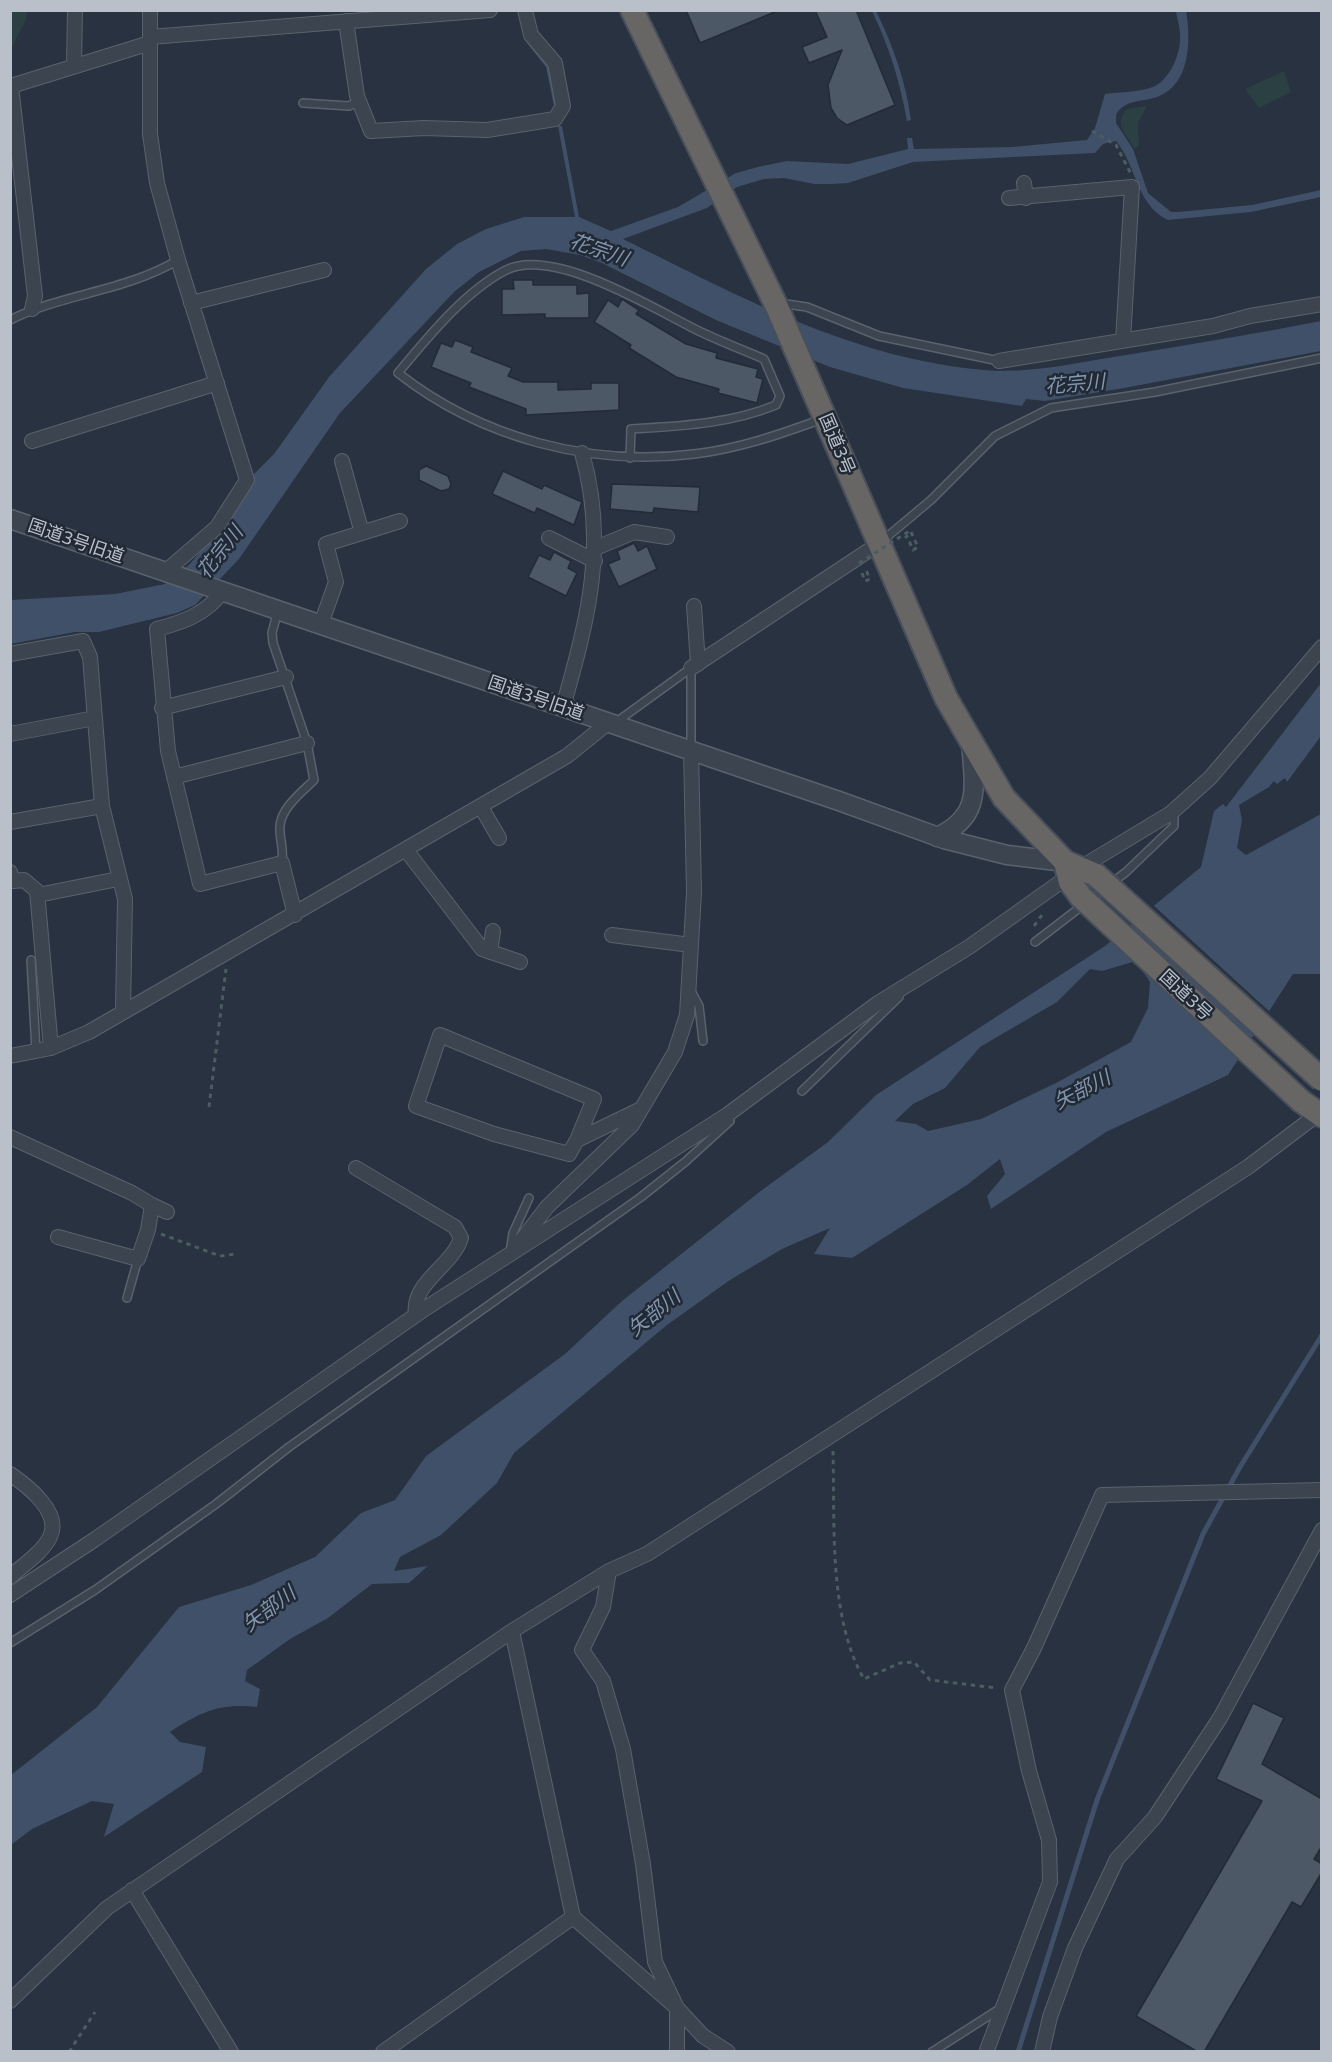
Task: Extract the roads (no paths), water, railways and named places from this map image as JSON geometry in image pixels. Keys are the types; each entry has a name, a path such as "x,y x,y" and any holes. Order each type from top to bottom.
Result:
{"highway":[{"name":"国道3号","path":"632,10 776,305 946,698 1004,798 1078,870 1322,1080"},
{"name":"国道3号","path":"1078,870 1081,897 1316,1111"}],"street":[{"path":"74,66 75,10"},
{"path":"150,10 150,134 157,183 191,303 248,480 217,527 168,572"},
{"path":"32,309 35,296 11,86 150,40 433,12 490,10"},
{"path":"346,21 359,100 371,131 424,128 487,130 555,119 563,106 555,63 531,34 525,10"},
{"path":"1024,183 1026,198"},
{"path":"1009,198 1132,187 1123,341"},
{"path":"191,303 324,270"},
{"path":"999,361 1123,341 1322,304"},
{"path":"32,441 217,383"},
{"path":"563,707 584,633 595,554 589,477 582,453"},
{"path":"342,461 362,533"},
{"name":"国道3号旧道","path":"10,519 691,750 937,837 1078,870"},
{"path":"321,624 336,582 326,544 400,521"},
{"path":"549,538 595,554 633,532 667,537"},
{"path":"694,666 880,543"},
{"path":"221,590 213,605 183,623 157,629 162,708 174,777 200,884 282,863 295,915"},
{"path":"694,606 694,666"},
{"path":"10,654 83,641 90,657 102,806 118,879 125,899 123,1011"},
{"path":"10,1595 104,1534 416,1315 513,1250 727,1114 878,1003 969,947 1078,870 1174,810 1210,778 1322,647"},
{"path":"162,708 286,677"},
{"path":"10,734 95,718"},
{"path":"10,1056 51,1048 89,1032 481,807 567,756 611,724"},
{"path":"937,837 956,828 972,806 974,783 971,742"},
{"path":"174,777 307,743"},
{"path":"513,1250 547,1207 632,1125 675,1052 687,1016 694,892 691,750"},
{"path":"10,822 102,806"},
{"path":"481,807 499,838"},
{"path":"406,850 482,949 520,962"},
{"path":"10,872 13,881 24,880 37,891 38,895 51,1048"},
{"path":"38,895 118,879"},
{"path":"490,952 493,931"},
{"path":"612,935 691,945"},
{"path":"577,1140 594,1099 440,1035 416,1106 494,1134 569,1154 577,1140 639,1110"},
{"path":"10,2001 107,1908 512,1631 609,1572 646,1554 1248,1167 1316,1111"},
{"path":"10,1137 132,1193 167,1212"},
{"path":"356,1167 455,1227 461,1238 458,1250 418,1294 416,1315"},
{"path":"58,1237 138,1259 148,1230 152,1205"},
{"path":"10,1474 23,1482 45,1506 52,1520 51,1535 43,1546 10,1577"},
{"path":"986,2051 1050,1882 1049,1840 1029,1771 1012,1690 1034,1648 1102,1496 1322,1490"},
{"path":"1042,2052 1050,2018 1075,1948 1117,1858 1155,1817 1220,1718 1322,1530"},
{"path":"609,1572 603,1607 582,1650 603,1681 623,1749 643,1864 655,1962 677,2008 678,2052"},
{"path":"512,1631 573,1917 677,2008 704,2036 728,2052"},
{"path":"132,1890 231,2052"},
{"path":"383,2052 573,1917"}],"lane":[{"path":"303,103 349,106 359,100"},
{"path":"10,321 32,309 111,289 158,272 178,260"},
{"path":"630,458 631,429 702,425 776,405 780,396 764,359 702,333 593,278 528,265 507,269 467,298 429,336 398,373 420,390 472,420 544,446 582,453 630,458 696,454 773,436 826,418"},
{"path":"776,305 807,307 879,336 999,361"},
{"path":"880,543 931,500 995,436 1051,408 1155,392 1322,358"},
{"path":"278,609 272,633 273,644 307,743 314,780 283,813 280,826 284,847 282,863"},
{"path":"611,724 694,666"},
{"path":"691,750 694,666"},
{"path":"1035,942 1126,872 1174,826 1174,810"},
{"path":"31,960 36,1051"},
{"path":"802,1091 917,980"},
{"path":"688,986 699,1006 704,1041"},
{"path":"10,1643 123,1570 216,1504 289,1447 641,1197 685,1162 730,1121 727,1114"},
{"path":"513,1250 513,1233 529,1198"},
{"path":"127,1298 138,1259"},
{"path":"932,2052 1005,2005"}],"water":[{"path":"872,11 876,11 893,50 906,92 911,120 907,121 893,64"},
{"name":"花宗川","path":"1176,11 1186,11 1188,22 1186,60 1177,82 1157,97 1124,106 1116,115 1116,123 1133,149 1148,193 1171,212 1252,205 1321,190 1321,197 1251,212 1168,220 1149,205 1116,141 1103,144 1095,153 913,162 848,183 814,184 784,178 764,179 737,187 707,208 623,239 798,322 888,353 935,363 984,370 1035,369 1195,344 1321,321 1321,351 1045,401 1026,399 1022,406 903,388 830,367 716,320 602,263 580,255 546,249 521,251 479,272 454,292 340,413 239,559 195,605 177,613 99,632 75,632 11,644 11,600 115,594 165,584 189,565 218,531 240,501 253,475 274,454 329,377 426,269 457,244 486,229 524,217 575,217 558,126 562,126 579,217 611,231 678,207 736,173 787,161 848,164 908,149 907,138 912,138 914,149 1012,147 1087,140 1095,128 1105,94 1153,87 1169,73 1176,60 1179,46 1180,32"},
{"path":"527,43 530,43 548,62 558,106 554,106 546,67"},
{"name":"矢部川","path":"1321,683 1321,736 1287,782 1285,778 1277,784 1274,781 1269,787 1239,805 1242,820 1237,848 1246,855 1321,814 1321,974 1293,974 1228,1075 1106,1132 991,1209 987,1196 1005,1174 1000,1159 967,1185 852,1258 814,1254 830,1228 782,1249 730,1280 667,1325 514,1453 497,1483 441,1535 400,1557 394,1571 428,1566 409,1583 372,1584 328,1618 290,1639 247,1670 245,1681 260,1689 257,1707 232,1706 211,1710 170,1732 180,1742 206,1747 202,1772 104,1837 114,1804 92,1801 32,1829 11,1845 11,1775 97,1707 179,1607 251,1585 315,1557 361,1513 395,1500 426,1456 565,1354 622,1301 762,1190 828,1142 876,1095 1105,946 1201,867 1214,811 1223,804 1226,807","holes":["1136,961 1150,982 1148,1008 1131,1042 1058,1082 981,1119 928,1131 916,1124 895,1121 913,1104 945,1088 980,1047 1057,1002 1090,969 1102,971"]}],"waterway":[{"path":"1018,2052 1097,1800 1203,1534 1240,1467 1322,1335"}]}
